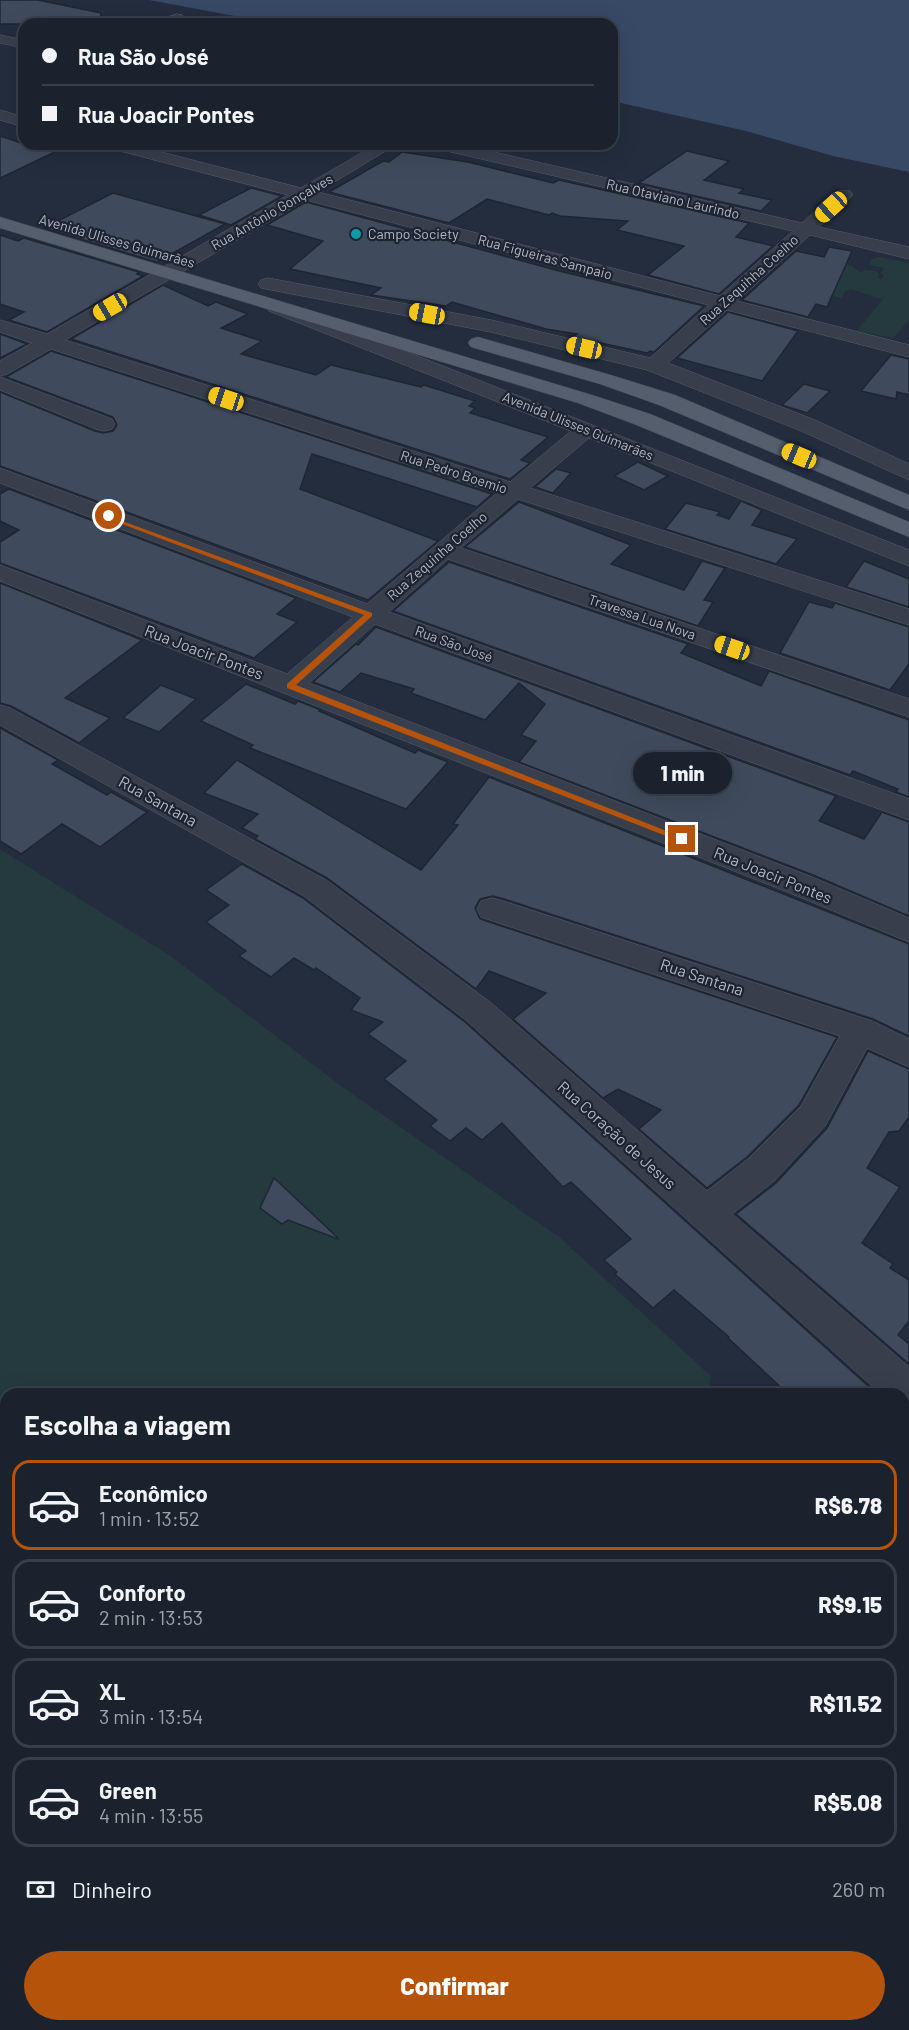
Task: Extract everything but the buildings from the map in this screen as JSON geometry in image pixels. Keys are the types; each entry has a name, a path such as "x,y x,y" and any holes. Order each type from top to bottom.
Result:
{"main road":[{"name":"Avenida Ulisses Guimarães","path":"0,208 607,380 667,400 909,503"},
{"name":"Avenida Ulisses Guimarães","path":"0,222 247,295 642,419 909,530"},
{"path":"642,419 667,400"}],"street":[{"path":"0,39 18,43"},
{"path":"0,115 18,120"},
{"name":"Rua Figueiras Sampaio","path":"135,150 909,351"},
{"name":"Rua Antônio Gonçalves","path":"0,370 379,150"},
{"name":"Rua Otaviano Laurindo","path":"464,150 909,253"},
{"name":"Rua Zequihha Coelho","path":"654,365 844,195"},
{"name":"Avenida Ulisses Guimarães","path":"268,284 490,326 654,365 807,425 909,473"},
{"name":"Avenida Ulisses Guimarães","path":"247,295 909,559"},
{"name":"Rua Pedro Boemio","path":"0,326 909,617"},
{"path":"0,383 104,424"},
{"name":"Rua Zequinha Coelho","path":"290,686 370,614 586,429"},
{"name":"Rua São José","path":"0,476 370,614 909,810"},
{"name":"Travessa Lua Nova","path":"444,550 909,708"},
{"name":"Rua Joacir Pontes","path":"0,572 801,885 909,931"},
{"name":"Rua Santana","path":"0,714 315,888"},
{"name":"Rua Coração de Jesus","path":"315,888 478,1011 903,1388"},
{"name":"Rua Santana","path":"492,909 860,1030 909,1054"},
{"path":"705,1214 761,1170 813,1116 860,1030"}],"green space":[{"path":"879,257 909,263 909,320 893,338 857,331 885,296 881,299 851,289 845,291 842,298 820,294 832,281 841,278 842,274 835,272 844,265 852,266 861,273 864,270 877,271 879,275 877,278 882,279 884,275 881,273 884,268 870,265 870,260"},
{"path":"0,849 172,957 341,1086 559,1237 711,1376 708,1388 0,1388"}],"water":[{"path":"149,0 909,0 909,172 833,156 746,131 618,102 618,18 246,18"}],"place":[{"name":"Campo Society","path":"356,234"}],"route":[{"path":"109,516 370,614 290,686 682,839"}]}
